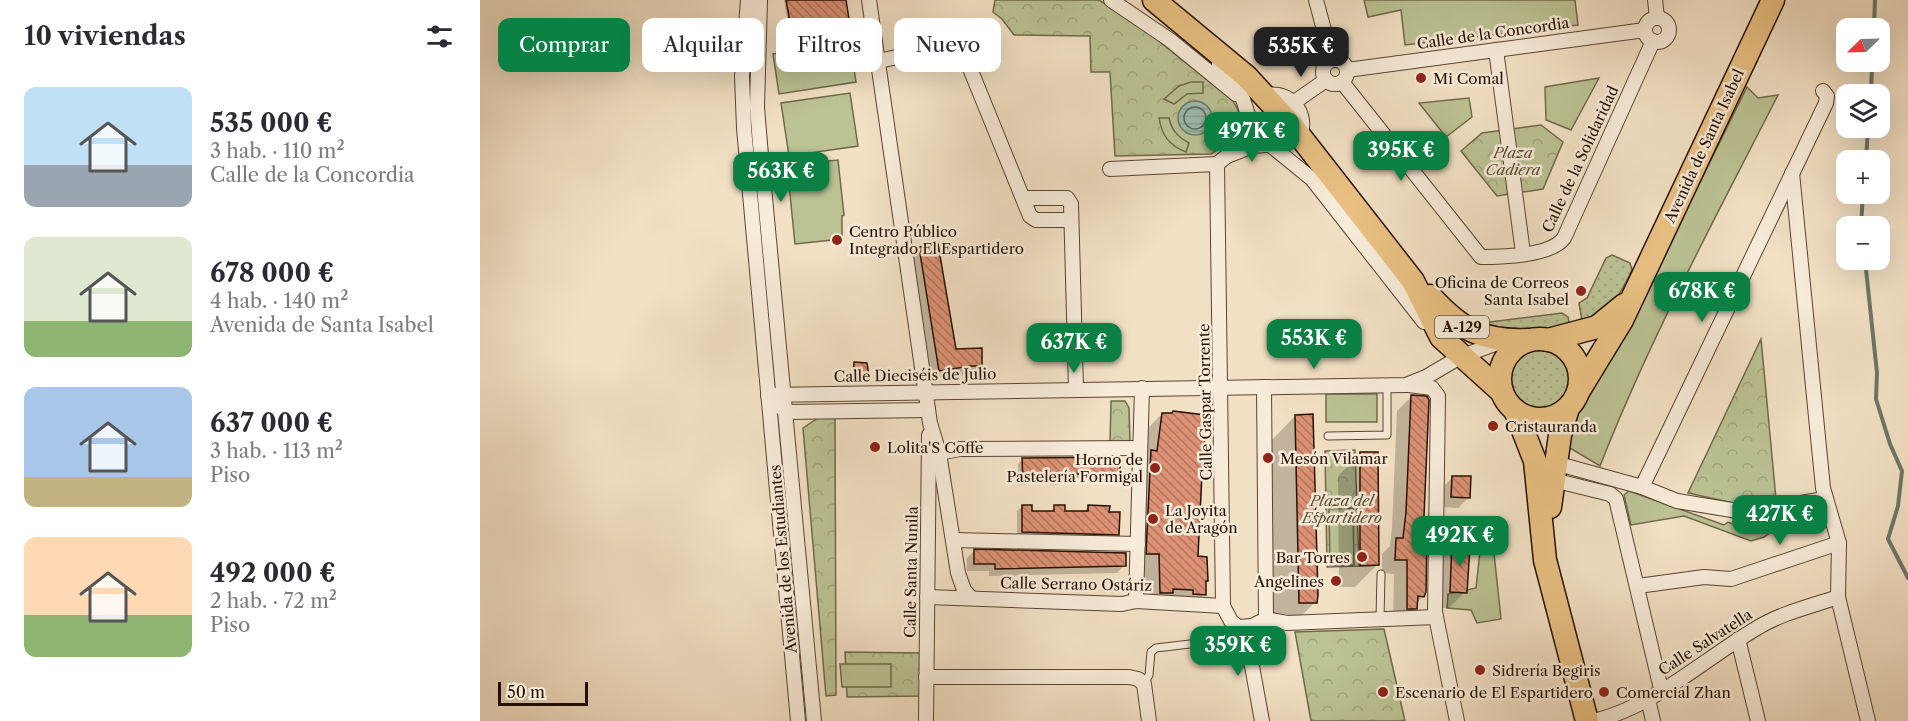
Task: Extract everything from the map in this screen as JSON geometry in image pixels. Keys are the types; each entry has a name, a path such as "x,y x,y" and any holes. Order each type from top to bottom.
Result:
{"main road":[{"name":"A-129","path":"1154,0 1207,41 1251,107 1300,135 1413,280 1457,323 1478,334 1504,340 1538,340"},
{"name":"Avenida de Santa Isabel","path":"1556,592 1550,518 1554,472 1573,400 1622,320 1773,0"},
{"name":"A-129","path":"1413,280 1441,337 1460,357 1502,392"},
{"name":"Avenida de Santa Isabel","path":"1538,340 1597,327 1609,320 1635,292"},
{"path":"1538,340 1565,348 1577,363 1580,375 1573,400 1555,416 1539,419 1515,410 1502,392 1500,376 1509,353 1538,340"},
{"name":"Avenida de Santa Isabel","path":"1515,410 1535,461 1545,560 1556,592 1587,721"}],"street":[{"name":"Avenida de los Estudiantes","path":"748,0 742,97 798,721"},
{"path":"869,0 872,18"},
{"path":"1111,0 1170,40 1251,107 1257,136 1312,179 1424,321 1441,337"},
{"path":"1316,0 1332,60"},
{"path":"1655,0 1657,17"},
{"name":"Avenida de los Estudiantes","path":"761,5 757,96 759,144 785,393 814,721"},
{"path":"1657,17 1665,20 1669,32 1661,41 1649,36 1647,22 1657,17"},
{"name":"Calle de la Concordia","path":"1344,76 1496,50 1649,36"},
{"name":"Calle de la Solidaridad","path":"1344,76 1481,257 1523,253 1551,249 1564,238 1649,36"},
{"path":"1496,50 1523,253"},
{"path":"882,60 945,51 957,53 964,59 1030,216 1036,220 1071,220"},
{"path":"1332,60 1339,61 1344,76 1332,84 1326,80 1323,69 1332,60"},
{"path":"880,72 929,416 939,453 961,584 971,598"},
{"path":"1293,103 1326,80"},
{"path":"1642,486 1826,103 1827,96 1823,91"},
{"path":"1110,169 1222,160 1248,148 1288,142 1300,135 1302,120 1293,103 1283,95 1251,107 1222,160"},
{"name":"Calle Gaspar Torrente","path":"1222,160 1223,606"},
{"path":"1792,173 1824,499 1839,543 1838,597 1868,721"},
{"path":"1024,198 1067,198 1071,204 1076,389"},
{"path":"1773,212 1782,210 1797,216"},
{"name":"Calle Dieciséis de Julio","path":"785,393 1406,385 1426,377 1460,357 1504,340"},
{"path":"1406,385 1430,387 1438,396 1436,617 1457,721"},
{"path":"1264,387 1266,620"},
{"path":"1136,601 1142,388"},
{"path":"768,395 785,393"},
{"path":"768,395 786,412 929,416"},
{"name":"Calle Santa Nunila","path":"926,721 929,416"},
{"path":"939,453 960,449 1140,448"},
{"path":"1554,472 1642,486 1677,501 1744,512 1824,499"},
{"path":"1554,472 1610,494 1616,499 1661,689"},
{"path":"953,540 1131,541 1138,544"},
{"path":"1638,586 1704,577 1731,579 1839,543"},
{"name":"Calle Serrano Ostáriz","path":"927,597 1122,604 1136,601 1223,606"},
{"name":"Calle Salvatella","path":"1594,721 1617,714 1648,699 1767,622 1838,597"},
{"path":"1223,606 1234,624 1245,628 1266,620 1287,623 1436,617"},
{"path":"1245,628 1262,721"},
{"path":"1738,639 1758,721"},
{"path":"926,677 1129,677 1138,679 1144,684 1149,721"},
{"path":"1648,699 1653,721"}],"lane":[{"path":"1328,436 1387,435 1387,385"},
{"path":"1380,619 1381,574"},
{"path":"1144,684 1149,675 1150,652 1155,648 1190,644"}],"green space":[{"path":"995,0 1099,0 1139,25 1233,101 1239,112 1237,126 1226,144 1211,154 1115,156 1110,72 1091,72 1090,36 1014,35 1002,19 993,12"},
{"path":"1364,0 1575,0 1578,25 1405,45 1401,10 1368,17"},
{"path":"773,54 776,54 776,72 854,72 856,82 779,94"},
{"path":"1599,78 1571,130 1546,120 1545,87"},
{"path":"1191,82 1203,82 1203,93 1187,94 1174,104 1164,99 1179,86"},
{"path":"1747,87 1758,98 1778,95 1662,325 1619,418 1600,466 1565,445 1569,420 1665,253"},
{"path":"850,93 858,146 789,156 781,103"},
{"path":"1469,98 1472,117 1446,137 1419,103"},
{"path":"1159,118 1169,118 1176,133 1189,143 1186,152 1167,139"},
{"name":"Plaza Cadiera","path":"1541,125 1563,142 1543,189 1497,196 1461,151 1482,133"},
{"path":"838,160 844,215 842,216 842,239 795,244 787,165"},
{"path":"1612,255 1630,263 1632,270 1623,288 1608,308 1582,321 1579,303 1587,298 1606,258"},
{"path":"1562,313 1568,317 1570,328 1499,331 1482,323"},
{"path":"1761,339 1776,499 1738,504 1688,493"},
{"path":"1540,350 1556,355 1564,363 1569,379 1564,395 1556,403 1540,408 1524,403 1516,395 1511,379 1516,363 1524,355"},
{"path":"1326,394 1377,394 1377,422 1326,422"},
{"path":"1111,401 1125,401 1129,408 1130,443 1110,443"},
{"path":"828,411 835,418 836,695 826,696 803,428"},
{"name":"Plaza del Espartidero","path":"1355,450 1359,566 1327,567 1325,451"},
{"path":"1629,491 1724,525 1728,522 1738,526 1742,521 1781,515 1783,524 1764,537 1751,541 1684,516 1631,525 1624,495"},
{"path":"1353,508 1354,565 1330,565 1329,509"},
{"path":"1481,542 1493,544 1501,619 1477,623 1471,610 1447,608 1448,594 1476,588"},
{"path":"1384,629 1405,721 1311,721 1295,632"},
{"path":"845,652 921,653 921,696 847,697"},
{"path":"840,664 891,664 891,687 842,687"}],"water":[{"path":"1195,101 1207,106 1212,118 1207,130 1195,135 1183,130 1178,118 1183,106"}],"building":[{"path":"786,0 846,0 849,18 789,18"},
{"path":"938,244 956,349 982,348 982,366 939,371 919,247"},
{"path":"854,362 867,363 869,376 853,376"},
{"path":"1411,395 1427,396 1429,400 1423,539 1427,539 1426,592 1424,597 1418,596 1417,609 1407,609 1407,560 1395,560 1396,538 1403,538 1406,512"},
{"path":"1173,411 1205,415 1205,424 1207,424 1203,453 1198,556 1207,557 1206,595 1193,594 1193,590 1173,589 1173,593 1160,593 1159,554 1146,554 1151,450 1157,451 1162,413"},
{"path":"1313,414 1318,595 1317,603 1299,603 1295,415"},
{"path":"1360,452 1378,452 1379,565 1360,566"},
{"path":"1120,457 1120,474 1109,474 1109,480 1098,480 1098,474 1065,474 1065,480 1055,480 1055,474 1032,474 1032,480 1023,481 1022,458"},
{"path":"1452,476 1471,476 1470,498 1451,497"},
{"path":"1022,505 1032,505 1032,511 1054,511 1054,505 1065,505 1065,511 1088,511 1088,505 1110,506 1109,512 1120,512 1119,535 1022,532"},
{"path":"1452,541 1469,541 1467,593 1450,592"},
{"path":"974,549 1126,553 1126,566 995,569 995,564 974,564"}],"waterway":[{"path":"1874,18 1875,0"},
{"path":"1871,84 1872,72"},
{"path":"1867,138 1867,150"},
{"path":"1862,204 1862,216"},
{"path":"1866,270 1877,373 1876,399 1890,444 1902,471 1898,506 1888,539 1908,578"}],"place":[{"name":"Mi Comal","path":"1421,78"},
{"name":"Centro Público Integrado El Espartidero","path":"837,240"},
{"name":"Oficina de Correos Santa Isabel","path":"1581,291"},
{"name":"Cristauranda","path":"1493,426"},
{"name":"Lolita'S Coffe","path":"875,447"},
{"name":"Mesón Vilamar","path":"1268,458"},
{"name":"Horno de Pastelería Formigal","path":"1155,468"},
{"name":"La Joyita de Aragón","path":"1153,519"},
{"name":"Bar Torres","path":"1362,557"},
{"name":"Angelines","path":"1336,581"},
{"name":"Sidrería Begiris","path":"1480,670"},
{"name":"Escenario de El Espartidero","path":"1383,692"},
{"name":"Comercial Zhan","path":"1604,692"}]}
